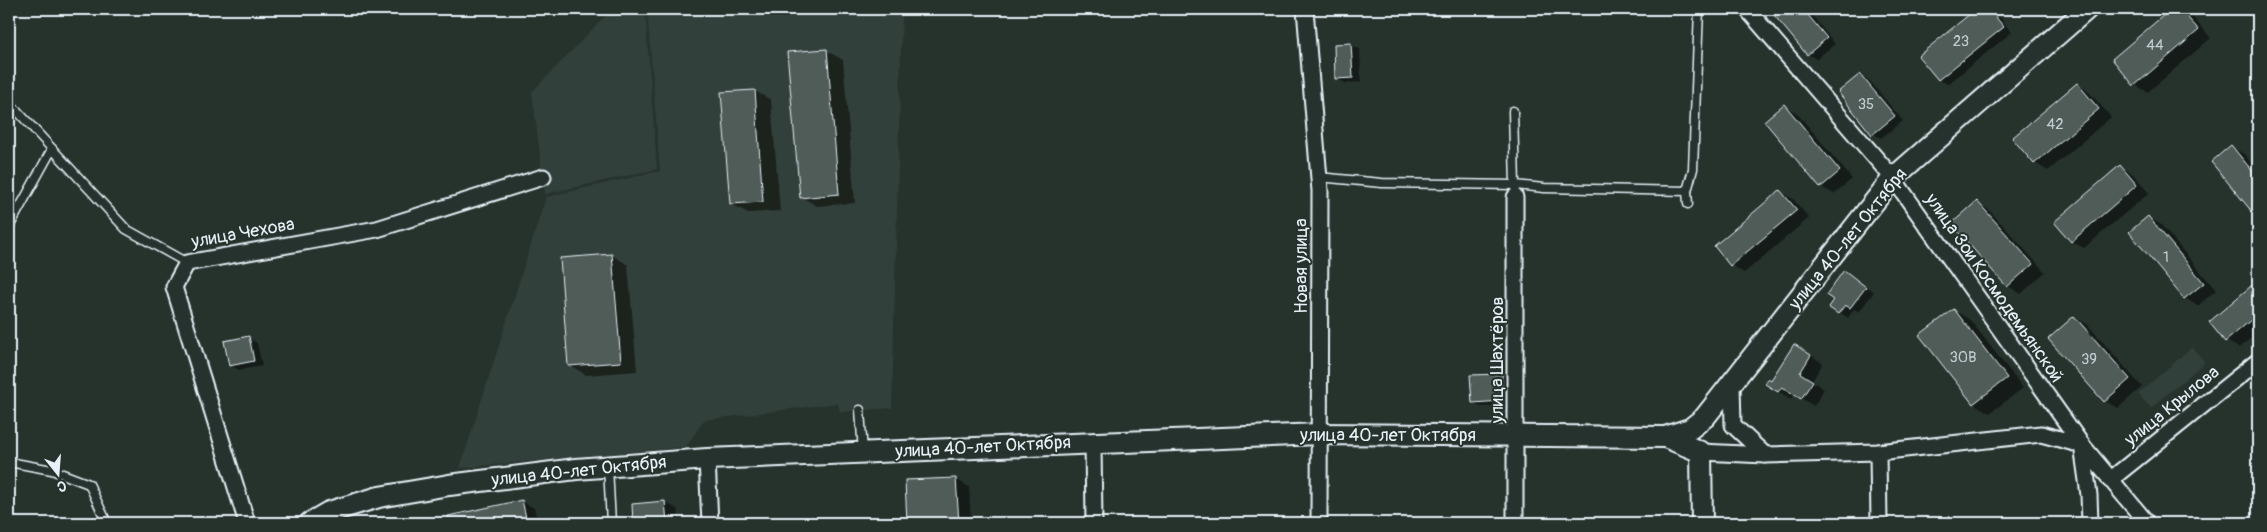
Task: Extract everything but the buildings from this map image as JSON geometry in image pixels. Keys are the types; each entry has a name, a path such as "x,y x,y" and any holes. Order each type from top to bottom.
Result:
{"street":[{"name":"Новая улица","path":"1305,9 1318,177 1319,523"},
{"name":"улица Зои Космодемьянской","path":"1747,9 1893,178 2082,445 2147,523"},
{"name":"улица 40-лет Октября","path":"310,523 329,512 379,497 449,485 608,467 707,459 1093,441 1319,434 1665,437 1690,429 1698,423 1732,384 1893,178 2087,9"},
{"name":"улица Чехова","path":"247,523 174,287 187,263 377,228 543,177"},
{"name":"улица Шахтёров","path":"1515,191 1515,523"},
{"name":"улица Крылова","path":"2110,480 2258,360"},
{"path":"1732,384 1733,425 1764,455"},
{"name":"улица 40-лет Октября","path":"1665,437 1701,452 1764,455 1878,452 2041,434 2082,445"},
{"path":"1093,441 1094,523"},
{"path":"2082,445 2089,495 2090,523"},
{"path":"1701,452 1702,523"},
{"path":"1878,452 1879,523"},
{"path":"707,459 710,523"}],"lane":[{"path":"1688,204 1687,191 1693,169 1699,9"},
{"path":"9,102 126,229 187,263"},
{"path":"1513,111 1515,191"},
{"path":"9,227 52,149"},
{"path":"1318,177 1515,191 1544,188 1687,191"},
{"path":"860,410 864,453"},
{"path":"9,462 52,470 89,484 107,523"},
{"path":"608,467 612,523"}],"shaded area":[{"path":"612,9 645,9 657,169 545,194 532,92"},
{"path":"647,9 902,9 892,408 840,412 838,403 704,420 686,447 460,468 546,197 660,171"},
{"path":"2192,347 2205,362 2151,408 2138,394"}]}
